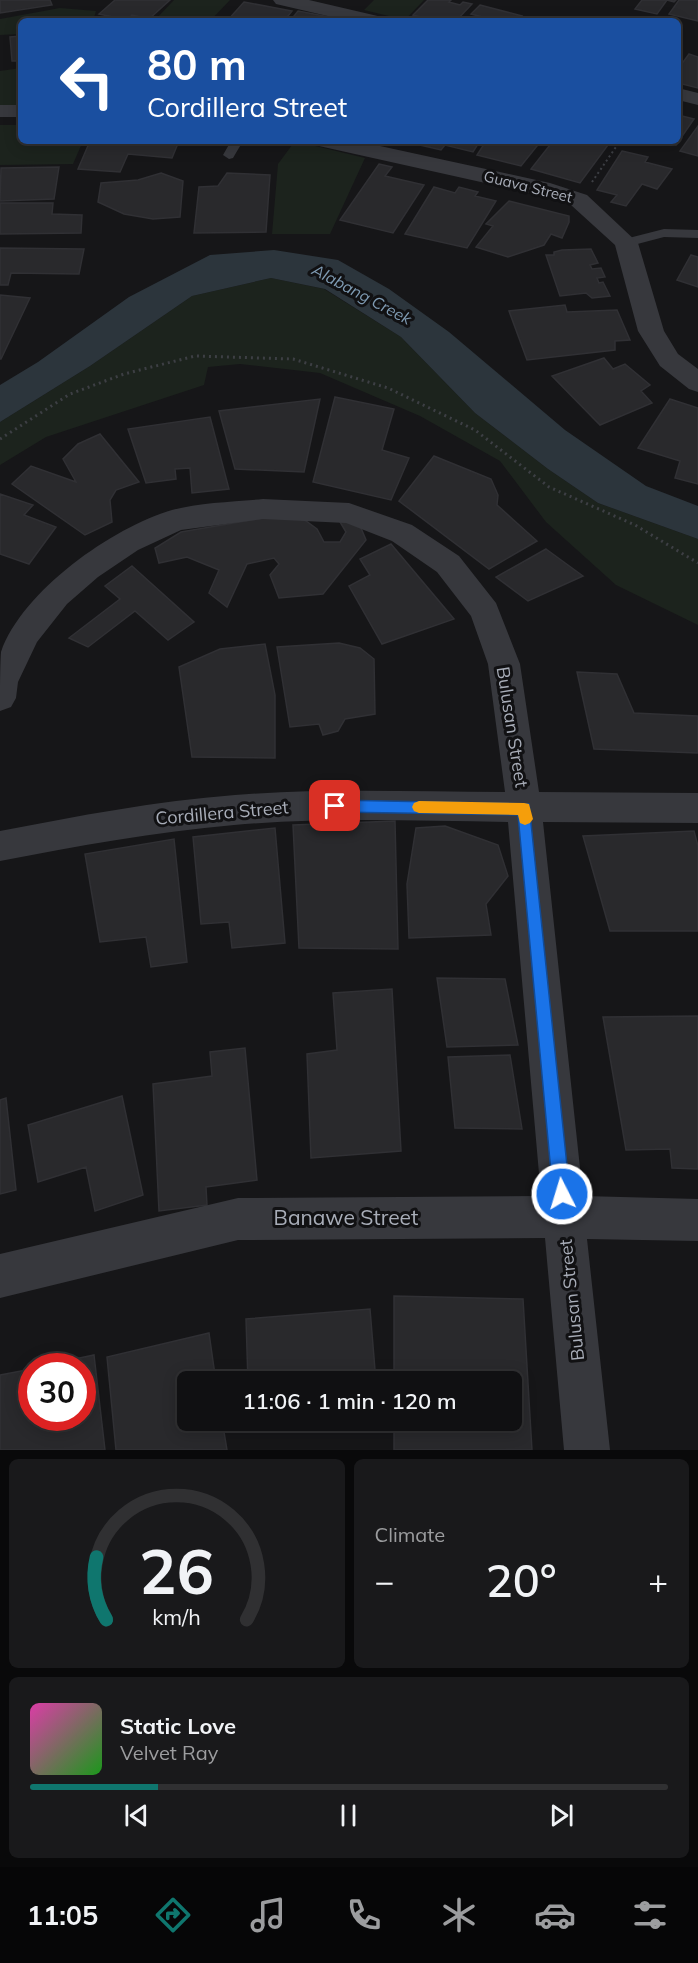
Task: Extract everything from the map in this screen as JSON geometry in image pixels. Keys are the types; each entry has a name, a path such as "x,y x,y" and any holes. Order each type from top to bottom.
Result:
{"street":[{"path":"283,0 362,18"},
{"path":"681,95 698,99"},
{"path":"0,111 18,111"},
{"name":"Guava Street","path":"341,144 550,190 579,200 626,243"},
{"path":"626,243 651,331 669,360 698,383"},
{"name":"Bulusan Street","path":"0,698 2,682 25,634 56,596 87,568 128,542 176,520 263,509 349,513 402,533 448,564 485,611 504,664 524,809 587,1450"},
{"name":"Cordillera Street","path":"0,846 138,820 236,810 335,806 524,809 698,808"},
{"name":"Banawe Street","path":"0,1276 238,1219 564,1217 698,1220"}],"lane":[{"path":"230,155 236,144"},
{"path":"626,243 664,233 698,234"}],"path":[{"path":"589,187 618,144"},
{"path":"0,439 70,394 124,374 195,356 293,359 388,388 475,430 549,487 635,525 698,563"}],"shaded area":[{"path":"174,0 230,0 213,18 157,18"},
{"path":"374,0 424,0 407,18 397,18 364,10"},
{"path":"60,8 96,11 94,18 18,18 18,34 0,35 0,19"},
{"path":"18,68 18,108 0,108 0,71"},
{"path":"0,125 18,125 18,144 82,144 73,164 0,165"},
{"path":"293,144 307,144 365,158 330,234 272,234 278,164"},
{"path":"271,278 324,289 401,337 475,413 548,469 598,503 698,539 698,625 616,585 546,522 500,461 420,416 320,373 240,364 208,367 204,385 46,437 0,465 0,422 90,366 192,296"}],"water":[{"name":"Alabang Creek","path":"274,250 338,260 389,289 449,332 565,430 646,486 698,506 698,539 598,503 548,469 475,413 401,337 325,289 271,278 192,296 90,366 0,422 0,385 38,362 129,297 210,255"}],"building":[{"path":"0,0 50,0 52,5 0,13"},
{"path":"115,0 170,0 150,18 132,15 129,18 118,18 99,14"},
{"path":"428,0 451,0 449,2 460,5 463,2 472,4 459,18 424,18 413,15"},
{"path":"642,0 667,0 657,14 635,9"},
{"path":"679,0 698,0 698,21 669,14"},
{"path":"244,2 292,11 286,18 230,18"},
{"path":"480,5 522,16 520,18 486,18 471,14"},
{"path":"298,11 335,18 292,18"},
{"path":"18,36 18,61 12,61 10,37"},
{"path":"689,54 698,57 698,88 681,84 681,65"},
{"path":"681,116 694,119 681,138"},
{"path":"698,126 698,156 680,151"},
{"path":"89,144 178,144 172,158 128,154 120,172 78,169"},
{"path":"478,144 473,152 445,145 441,150 420,145"},
{"path":"484,144 539,144 521,166 477,155"},
{"path":"551,144 608,145 580,183 531,169"},
{"path":"622,151 648,157 645,162 672,169 657,189 642,184 626,206 611,202 617,195 597,190"},
{"path":"379,164 392,167 385,176 424,185 393,233 340,220"},
{"path":"59,167 54,199 0,201 1,168"},
{"path":"161,173 183,181 180,217 153,219 124,214 98,202 101,183 138,180"},
{"path":"227,173 270,175 266,232 194,233 199,187 218,186"},
{"path":"434,187 455,193 459,187 478,192 475,196 496,201 467,248 405,234"},
{"path":"509,201 569,216 569,222 562,238 551,234 544,245 508,257 476,247 493,226 486,224"},
{"path":"0,203 53,203 52,214 82,215 81,233 0,234"},
{"path":"0,248 84,249 79,274 11,273 8,285 0,285"},
{"path":"591,249 598,263 590,265 592,269 601,268 605,277 597,278 599,283 603,282 610,296 592,298 586,293 560,296 546,255 554,255 554,252 562,250"},
{"path":"691,255 698,257 698,287 677,280"},
{"path":"0,295 30,298 1,359 0,359"},
{"path":"565,305 567,312 617,310 630,340 615,341 615,350 527,360 509,311"},
{"path":"604,358 613,369 625,364 650,385 641,391 652,403 600,425 552,376"},
{"path":"335,397 394,409 382,450 409,458 391,500 313,482"},
{"path":"320,399 304,472 235,469 219,411"},
{"path":"670,399 698,408 698,484 675,478 680,461 638,448"},
{"path":"210,417 229,489 192,493 190,468 175,469 176,479 146,483 128,429"},
{"path":"100,434 139,482 116,490 110,500 112,522 85,535 12,484 31,466 76,482 63,459 78,444"},
{"path":"434,456 491,479 498,495 497,505 537,541 489,569 399,501"},
{"path":"0,494 33,505 24,515 56,527 29,564 0,554"},
{"path":"286,514 306,521 317,529 324,542 340,542 346,532 340,522 358,521 366,540 323,594 279,598 270,575 279,564 274,558 247,564 227,607 209,593 219,570 187,557 159,563 155,548 181,532"},
{"path":"391,544 454,619 382,644 349,586 370,575 360,559"},
{"path":"546,549 583,576 528,601 496,577"},
{"path":"132,566 194,622 168,640 135,611 88,647 69,638 120,599 105,586"},
{"path":"339,643 360,648 374,659 375,714 345,719 338,731 323,735 319,724 290,727 277,647"},
{"path":"265,644 275,695 275,758 192,757 179,667 220,649"},
{"path":"577,672 617,674 634,713 698,716 698,753 594,749"},
{"path":"395,821 398,949 299,948 293,825"},
{"path":"445,826 498,845 508,876 486,904 491,935 409,938 407,884 416,828"},
{"path":"275,828 285,943 232,948 229,922 201,924 193,837"},
{"path":"694,831 698,846 698,931 610,931 583,836"},
{"path":"174,839 187,962 151,967 146,937 100,942 85,854"},
{"path":"437,978 505,979 518,1045 447,1047"},
{"path":"392,989 401,1151 311,1158 307,1054 337,1050 333,993"},
{"path":"698,1016 698,1169 672,1168 670,1149 626,1150 603,1017"},
{"path":"245,1048 257,1180 206,1187 207,1205 159,1211 153,1084 212,1076 210,1052"},
{"path":"510,1055 522,1129 455,1128 448,1057"},
{"path":"122,1096 143,1195 95,1211 86,1167 38,1182 28,1125"},
{"path":"6,1098 16,1190 0,1194 0,1100"},
{"path":"394,1296 523,1299 532,1450 394,1450 394,1431 522,1431 522,1371 394,1371"},
{"path":"370,1309 375,1371 248,1371 246,1319"},
{"path":"209,1333 214,1371 177,1371 177,1431 224,1431 227,1450 116,1450 107,1357"},
{"path":"18,1372 18,1431 96,1431 96,1372 105,1450 0,1450 0,1375"}],"slow traffic":[{"path":"419,807 524,809 525,819"}],"route":[{"path":"335,806 524,809 562,1194"}]}
